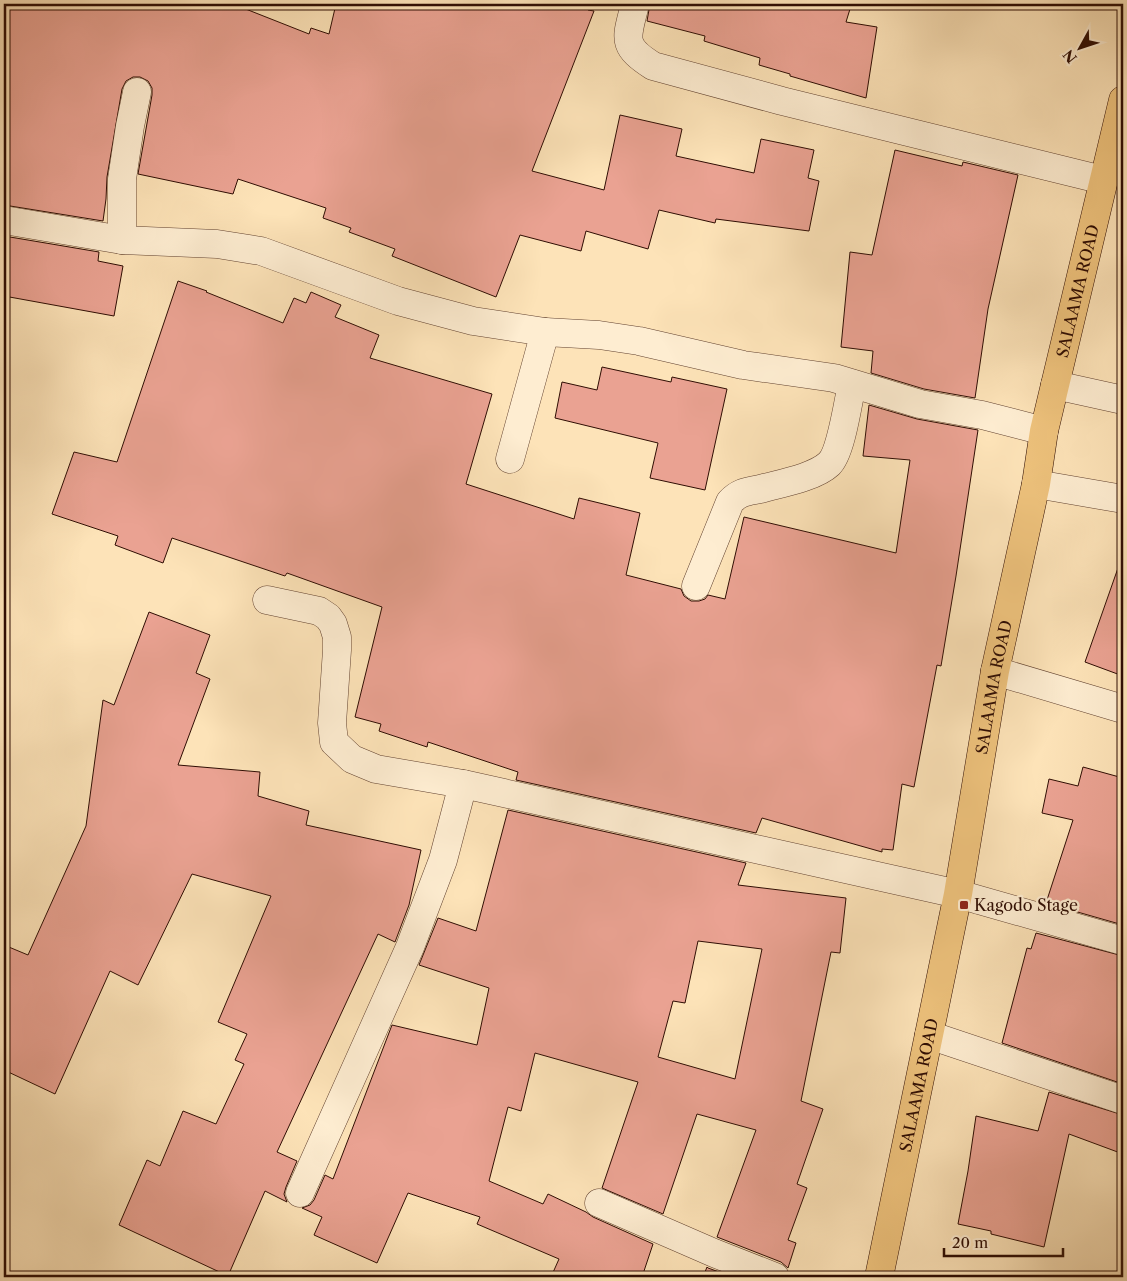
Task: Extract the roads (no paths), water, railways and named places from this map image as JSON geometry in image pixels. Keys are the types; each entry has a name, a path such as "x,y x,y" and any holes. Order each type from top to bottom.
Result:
{"main road":[{"name":"SALAAMA ROAD","path":"879,1277 958,894 995,671 1036,484 1044,432 1103,180 1120,131 1123,100"}],"street":[{"path":"635,4 627,35 628,44 639,57 653,66 782,101 1103,180"},
{"path":"122,240 122,179 137,92"},
{"path":"4,220 122,240 217,244 261,251 398,301 473,321 545,332 599,335 639,341 743,365 834,378 920,404 982,416 1044,432"},
{"path":"510,459 545,332"},
{"path":"696,586 730,502 737,494 752,492 806,477 829,465 837,454 852,384"},
{"path":"1055,384 1123,400"},
{"path":"1036,484 1123,499"},
{"path":"267,600 319,611 333,624 338,650 332,723 334,742 352,759 376,769 463,784 958,894 1123,941"},
{"path":"995,671 1123,709"},
{"path":"300,1193 410,947 443,860 463,784"},
{"path":"929,1035 1123,1100"},
{"path":"599,1203 714,1253 775,1277"}],"place":[{"name":"Kagodo Stage","path":"964,905"}]}
